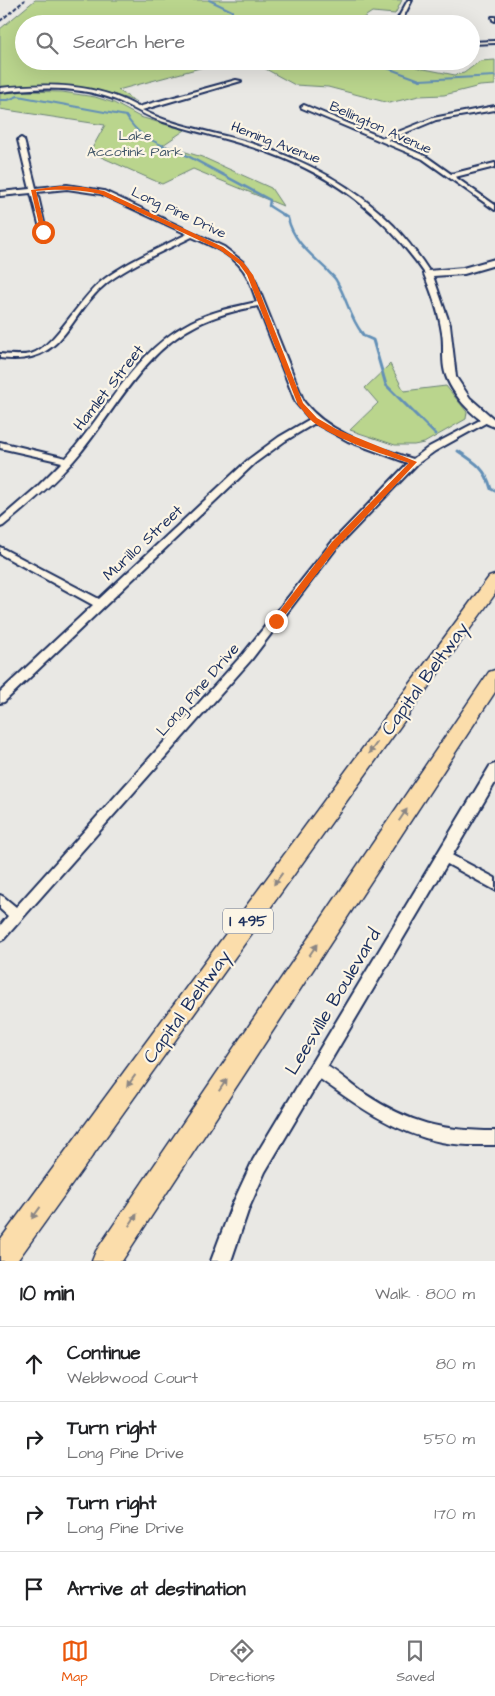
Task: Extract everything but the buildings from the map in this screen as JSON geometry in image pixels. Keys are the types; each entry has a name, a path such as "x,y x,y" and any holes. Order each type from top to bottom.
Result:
{"highway":[{"name":"Capital Beltway","path":"1,1261 495,581"},
{"path":"106,1261 495,677"}],"street":[{"path":"402,15 410,0"},
{"path":"480,43 495,42"},
{"path":"138,109 238,81"},
{"name":"Heming Avenue","path":"0,90 40,86 79,89 107,95 153,117 263,148 323,175 358,196 385,219 409,245 428,274 444,315 448,336 449,368 453,381 465,399 491,422"},
{"name":"Bellington Avenue","path":"304,108 425,158 495,208"},
{"path":"383,140 430,121 495,108"},
{"path":"21,140 43,232"},
{"path":"450,176 495,165"},
{"name":"Long Pine Drive","path":"0,194 67,187 96,191 222,248 241,263 250,275 295,395 315,420 350,438 414,462"},
{"path":"0,356 18,358 41,352 89,296 104,282 192,234"},
{"path":"428,274 464,271 495,262"},
{"name":"Hamlet Street","path":"0,524 35,495 68,461 136,371 172,336 190,324 211,315 237,307 261,303"},
{"name":"Murillo Street","path":"0,699 252,461 282,439 315,420"},
{"name":"Long Pine Drive","path":"0,935 247,657 335,544 414,462 432,450 491,422"},
{"path":"0,445 68,461"},
{"path":"0,550 100,604"},
{"name":"Leesville Boulevard","path":"221,1261 241,1205 259,1166 495,770"},
{"path":"444,856 495,884"},
{"path":"0,901 17,916"},
{"path":"317,1068 359,1100 407,1126 450,1138 495,1138"}],"green space":[{"name":"Lake Accotink Park","path":"35,0 402,0 395,14 372,12 368,15 17,15"},
{"name":"Lake Accotink Park","path":"15,17 15,70 192,70 118,90 136,102 103,92 69,86 0,87 0,29"},
{"path":"495,60 495,85 480,86 444,95 419,96 389,103 328,87 295,85 268,70 429,70 455,75 468,70 480,70 480,61"},
{"name":"Lake Accotink Park","path":"24,91 62,92 95,97 114,103 140,117 185,130 163,145 202,157 271,188 283,206 193,169 162,184 90,152 105,125 0,109 0,93"},
{"path":"390,364 404,391 446,386 467,412 466,419 424,443 414,445 395,445 350,430 378,403 365,388"}],"waterway":[{"path":"209,0 232,11 232,15"},
{"path":"393,70 420,80 495,76"},
{"path":"0,100 8,100 18,96 126,116 143,135 166,147"},
{"path":"163,146 186,155 270,200 269,206 288,218 298,240 335,279 354,321 362,333"},
{"path":"361,332 364,336 373,340 386,385 435,434"},
{"path":"458,451 483,471 491,489 495,491"}],"railway":[{"path":"0,21 25,0"}],"route":[{"path":"43,232 33,190 83,188 102,192 222,248 241,263 250,275 295,395 315,420 334,431 373,448 414,462 335,544 313,570 276,621"}]}
